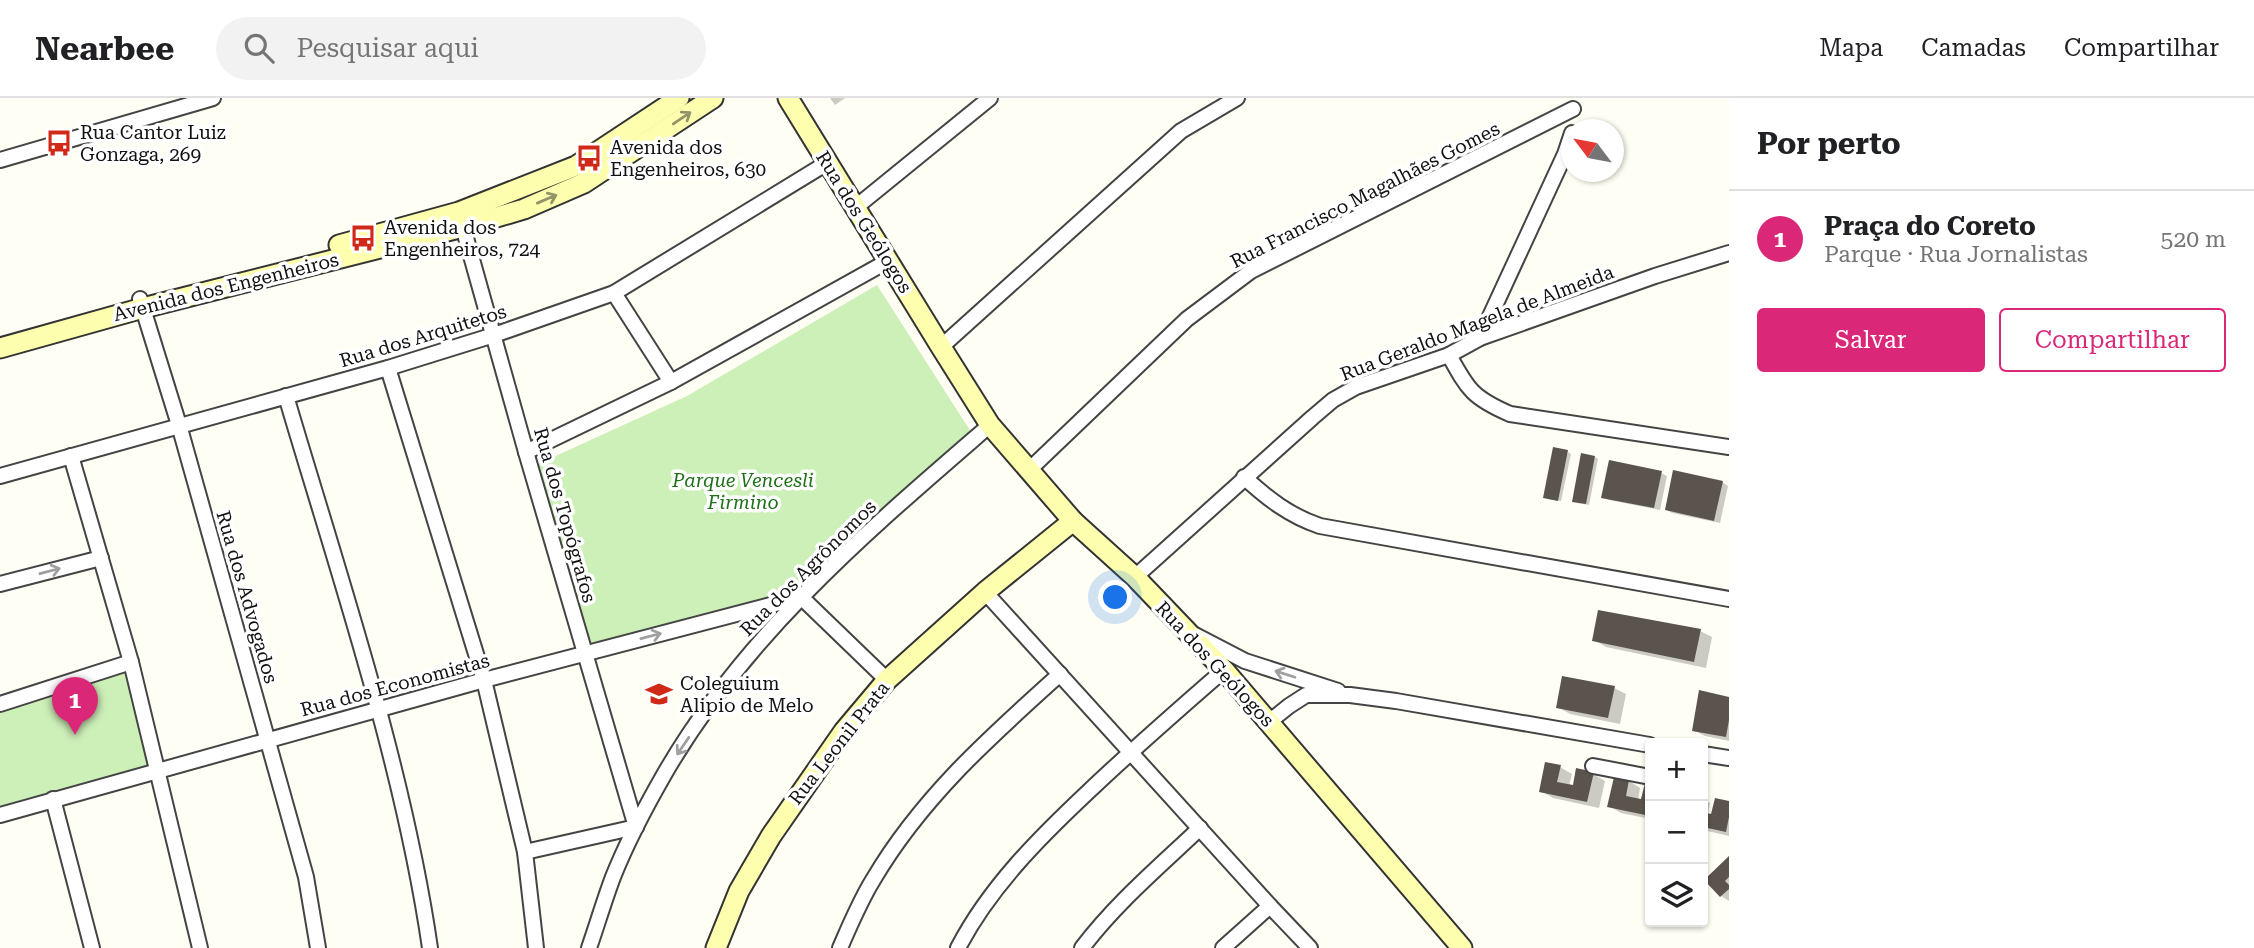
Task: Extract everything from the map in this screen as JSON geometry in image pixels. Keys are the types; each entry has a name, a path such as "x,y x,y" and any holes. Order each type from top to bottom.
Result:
{"street":[{"path":"0,160 213,98"},
{"name":"Avenida dos Engenheiros","path":"461,220 576,166 679,98"},
{"name":"Avenida dos Engenheiros","path":"0,336 141,303 461,220 524,209 584,183 713,98"},
{"name":"Rua dos Geólogos","path":"788,98 990,425 1073,521 1135,577 1224,670 1462,948"},
{"path":"856,208 990,98"},
{"path":"941,347 1181,131 1237,98"},
{"name":"Rua Francisco Magalhães Gomes","path":"1029,470 1187,319 1251,271 1573,104"},
{"name":"Rua dos Arquitetos","path":"0,476 387,368 494,335 614,293 827,163"},
{"path":"1480,338 1561,163"},
{"name":"Rua dos Topógrafos","path":"461,220 636,827"},
{"name":"Rua Geraldo Magela de Almeida","path":"1135,577 1333,400 1356,387 1449,355 1480,338 1729,253"},
{"path":"526,452 671,382 888,261"},
{"path":"614,293 671,382"},
{"name":"Avenida dos Engenheiros","path":"0,348 141,303"},
{"name":"Rua dos Advogados","path":"141,303 179,425 306,877 318,948"},
{"path":"1449,355 1465,385 1487,404 1510,414 1729,447"},
{"path":"387,368 484,680 525,852 536,948"},
{"path":"286,396 378,709 421,882 430,948"},
{"name":"Rua dos Agrônomos","path":"589,948 614,876 636,827 665,772 706,710 751,653 801,597 871,529 990,425"},
{"path":"71,456 131,662 200,948"},
{"path":"1244,477 1282,509 1320,526 1729,599"},
{"name":"Rua Leonil Prata","path":"716,948 739,891 771,836 844,731 887,680 985,592 1073,521"},
{"path":"0,584 101,558"},
{"path":"985,592 1310,948"},
{"path":"801,597 887,680"},
{"name":"Rua dos Economistas","path":"0,815 484,680 801,597"},
{"path":"1181,627 1245,661 1350,695"},
{"path":"0,704 131,662"},
{"path":"958,948 994,893 1045,832 1131,751 1224,670"},
{"path":"841,948 872,880 940,788 987,739 1060,674"},
{"path":"1269,722 1306,695 1350,695 1645,744"},
{"path":"1708,759 1729,758"},
{"path":"1593,766 1645,776"},
{"path":"53,799 92,948"},
{"path":"525,852 636,827"},
{"path":"1082,948 1095,930 1133,891 1200,828"},
{"path":"1223,948 1269,906"}],"green space":[{"name":"Parque Vencesli Firmino","path":"877,285 971,432 799,590 590,645 538,464 687,396"},
{"path":"131,662 159,767 0,816 0,704"}],"building":[{"path":"1553,447 1568,450 1558,501 1543,498"},
{"path":"1581,453 1595,456 1586,504 1572,502"},
{"path":"1609,460 1662,471 1654,508 1601,498"},
{"path":"1673,470 1723,481 1714,521 1665,510"},
{"path":"1598,610 1701,629 1694,662 1592,641"},
{"path":"1562,676 1615,686 1608,718 1556,708"},
{"path":"1699,690 1729,697 1726,737 1692,731"},
{"path":"1545,762 1561,765 1557,782 1573,785 1576,768 1594,772 1587,802 1539,792"},
{"path":"1614,777 1629,780 1626,796 1641,799 1645,783 1645,815 1607,807"},
{"path":"1715,798 1729,801 1726,832 1708,828 1708,813 1711,814"},
{"path":"1729,856 1729,877 1725,881 1729,889 1720,897 1708,884 1708,876"}],"place":[{"name":"Rua Cantor Luiz Gonzaga, 269","path":"59,143"},
{"name":"Avenida dos Engenheiros, 630","path":"589,158"},
{"name":"Avenida dos Engenheiros, 724","path":"363,238"},
{"name":"Coleguium Alipio de Melo","path":"659,694"},
{"name":"Praça do Coreto","path":"75,735"}]}
